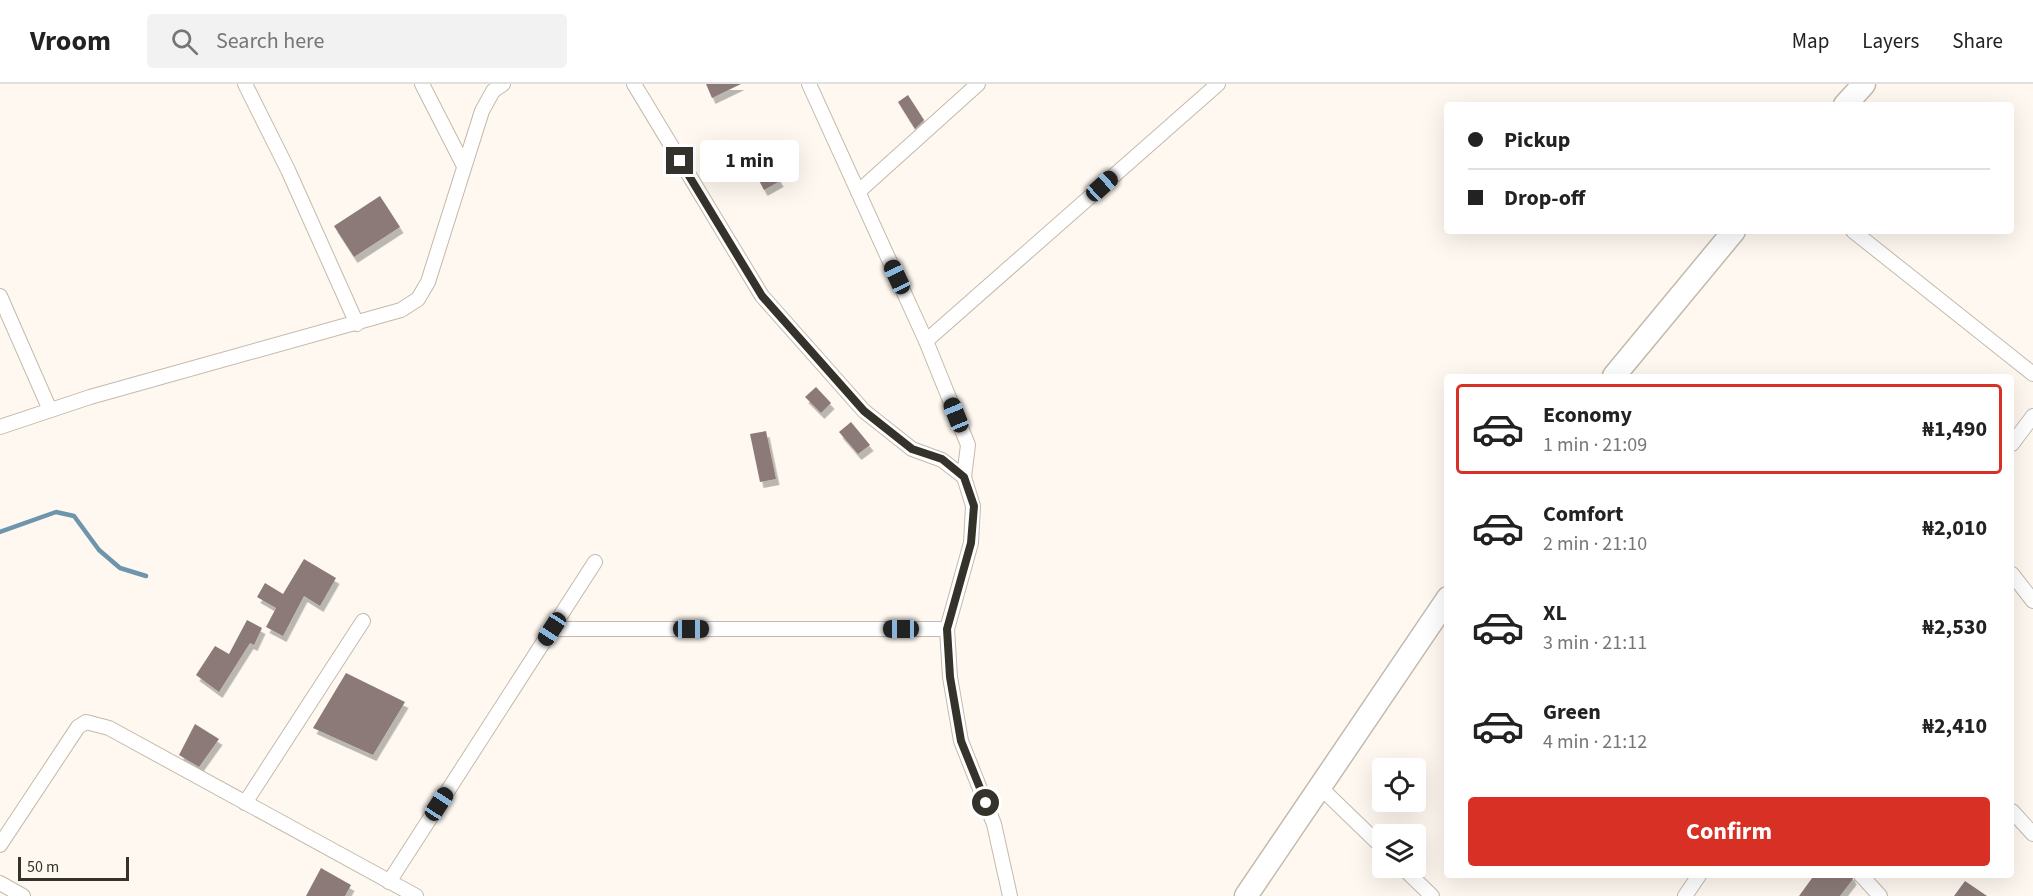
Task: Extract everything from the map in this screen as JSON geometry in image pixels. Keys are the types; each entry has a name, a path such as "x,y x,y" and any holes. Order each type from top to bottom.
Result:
{"main road":[{"path":"1848,102 1864,84"},
{"path":"1616,374 1732,234"},
{"path":"1246,896 1444,604"}],"street":[{"path":"245,84 288,170 357,324"},
{"path":"422,84 464,166"},
{"path":"0,428 50,410 401,310 418,298 428,282 482,111 493,91 503,84"},
{"path":"634,84 762,296 864,411 912,449 942,459 964,477"},
{"path":"809,84 926,341 968,445 964,477 974,506 971,543 947,629 950,677 961,741 994,824 1010,896"},
{"path":"858,192 978,84"},
{"path":"926,341 1218,84"},
{"path":"1857,234 2033,374"},
{"path":"0,296 50,410"},
{"path":"2014,441 2033,416"},
{"path":"389,882 595,562"},
{"path":"2014,577 2033,601"},
{"path":"245,803 363,621"},
{"path":"552,629 947,629"},
{"path":"0,845 78,727 86,722 109,728 416,896"},
{"path":"1321,788 1372,837"},
{"path":"2014,813 2033,834"},
{"path":"1413,878 1431,896"},
{"path":"1685,896 1697,878"},
{"path":"1864,878 1880,896"},
{"path":"0,883 23,896"}],"building":[{"path":"706,84 741,84 712,98"},
{"path":"908,95 924,120 915,129 898,102"},
{"path":"765,153 780,181 764,190 749,161"},
{"path":"380,196 400,227 354,257 334,226"},
{"path":"816,387 831,403 821,413 805,397"},
{"path":"851,422 870,445 858,454 839,432"},
{"path":"766,431 776,479 760,482 750,434"},
{"path":"304,559 336,578 320,606 304,596 283,636 266,627 276,608 257,597 265,583 283,594"},
{"path":"247,620 262,628 254,645 250,643 219,692 196,675 215,646 229,654"},
{"path":"346,673 405,702 373,755 313,728"},
{"path":"195,724 219,739 199,767 179,755"},
{"path":"321,868 351,885 345,896 306,896"},
{"path":"1812,878 1853,879 1840,896 1799,896"},
{"path":"1965,881 1987,896 1954,896"}],"waterway":[{"path":"0,532 56,512 74,516 99,550 120,568 146,576"}],"route":[{"path":"680,161 762,296 864,411 912,449 942,459 964,477 974,506 971,543 947,629 950,677 961,741 986,803"}]}
